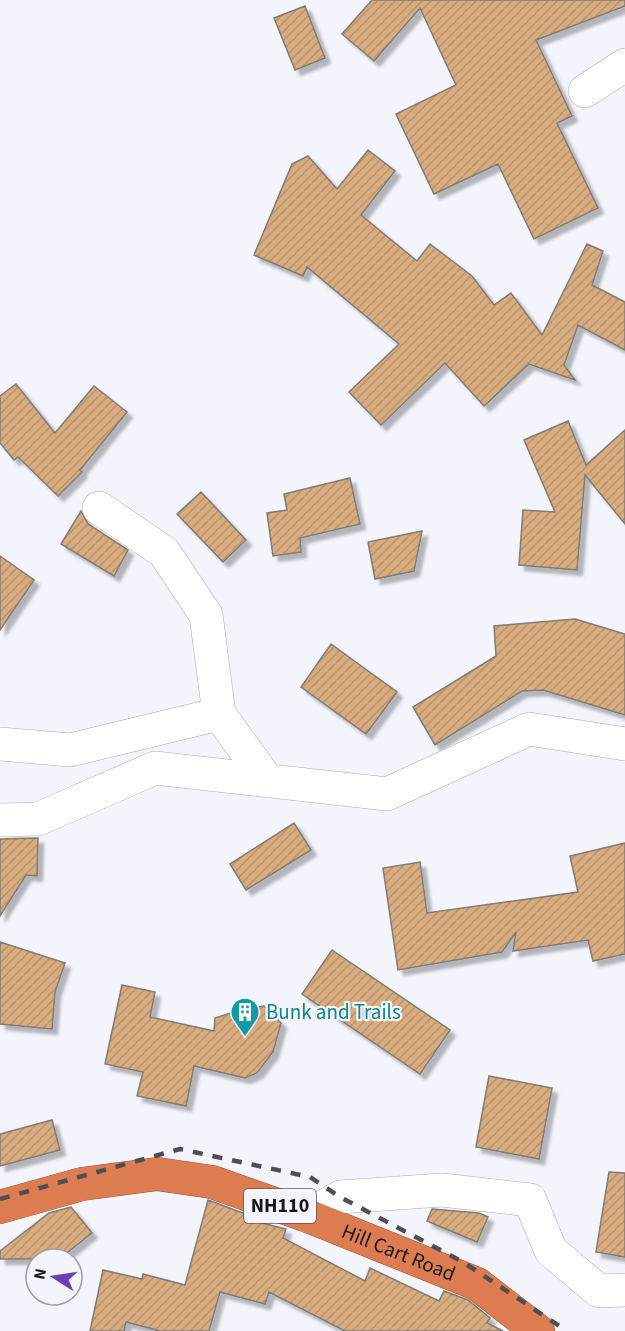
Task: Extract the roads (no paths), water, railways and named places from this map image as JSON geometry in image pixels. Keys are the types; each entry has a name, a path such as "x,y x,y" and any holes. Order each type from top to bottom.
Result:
{"highway":[{"name":"Hill Cart Road","path":"0,1207 82,1184 157,1174 212,1182 308,1215 477,1284 538,1331"}],"street":[{"path":"585,91 625,65"},
{"path":"99,508 164,552 206,615 219,714 267,780"},
{"path":"0,744 70,750 219,714"},
{"path":"0,819 38,819 155,768 387,794 529,729 625,744"},
{"path":"308,1215 340,1197 441,1190 530,1200 551,1251 599,1291 625,1290"}],"railway":[{"path":"0,1199 180,1149 310,1177 340,1197 463,1262 567,1331"}],"place":[{"name":"Bunk and Trails","path":"245,1038"}]}
